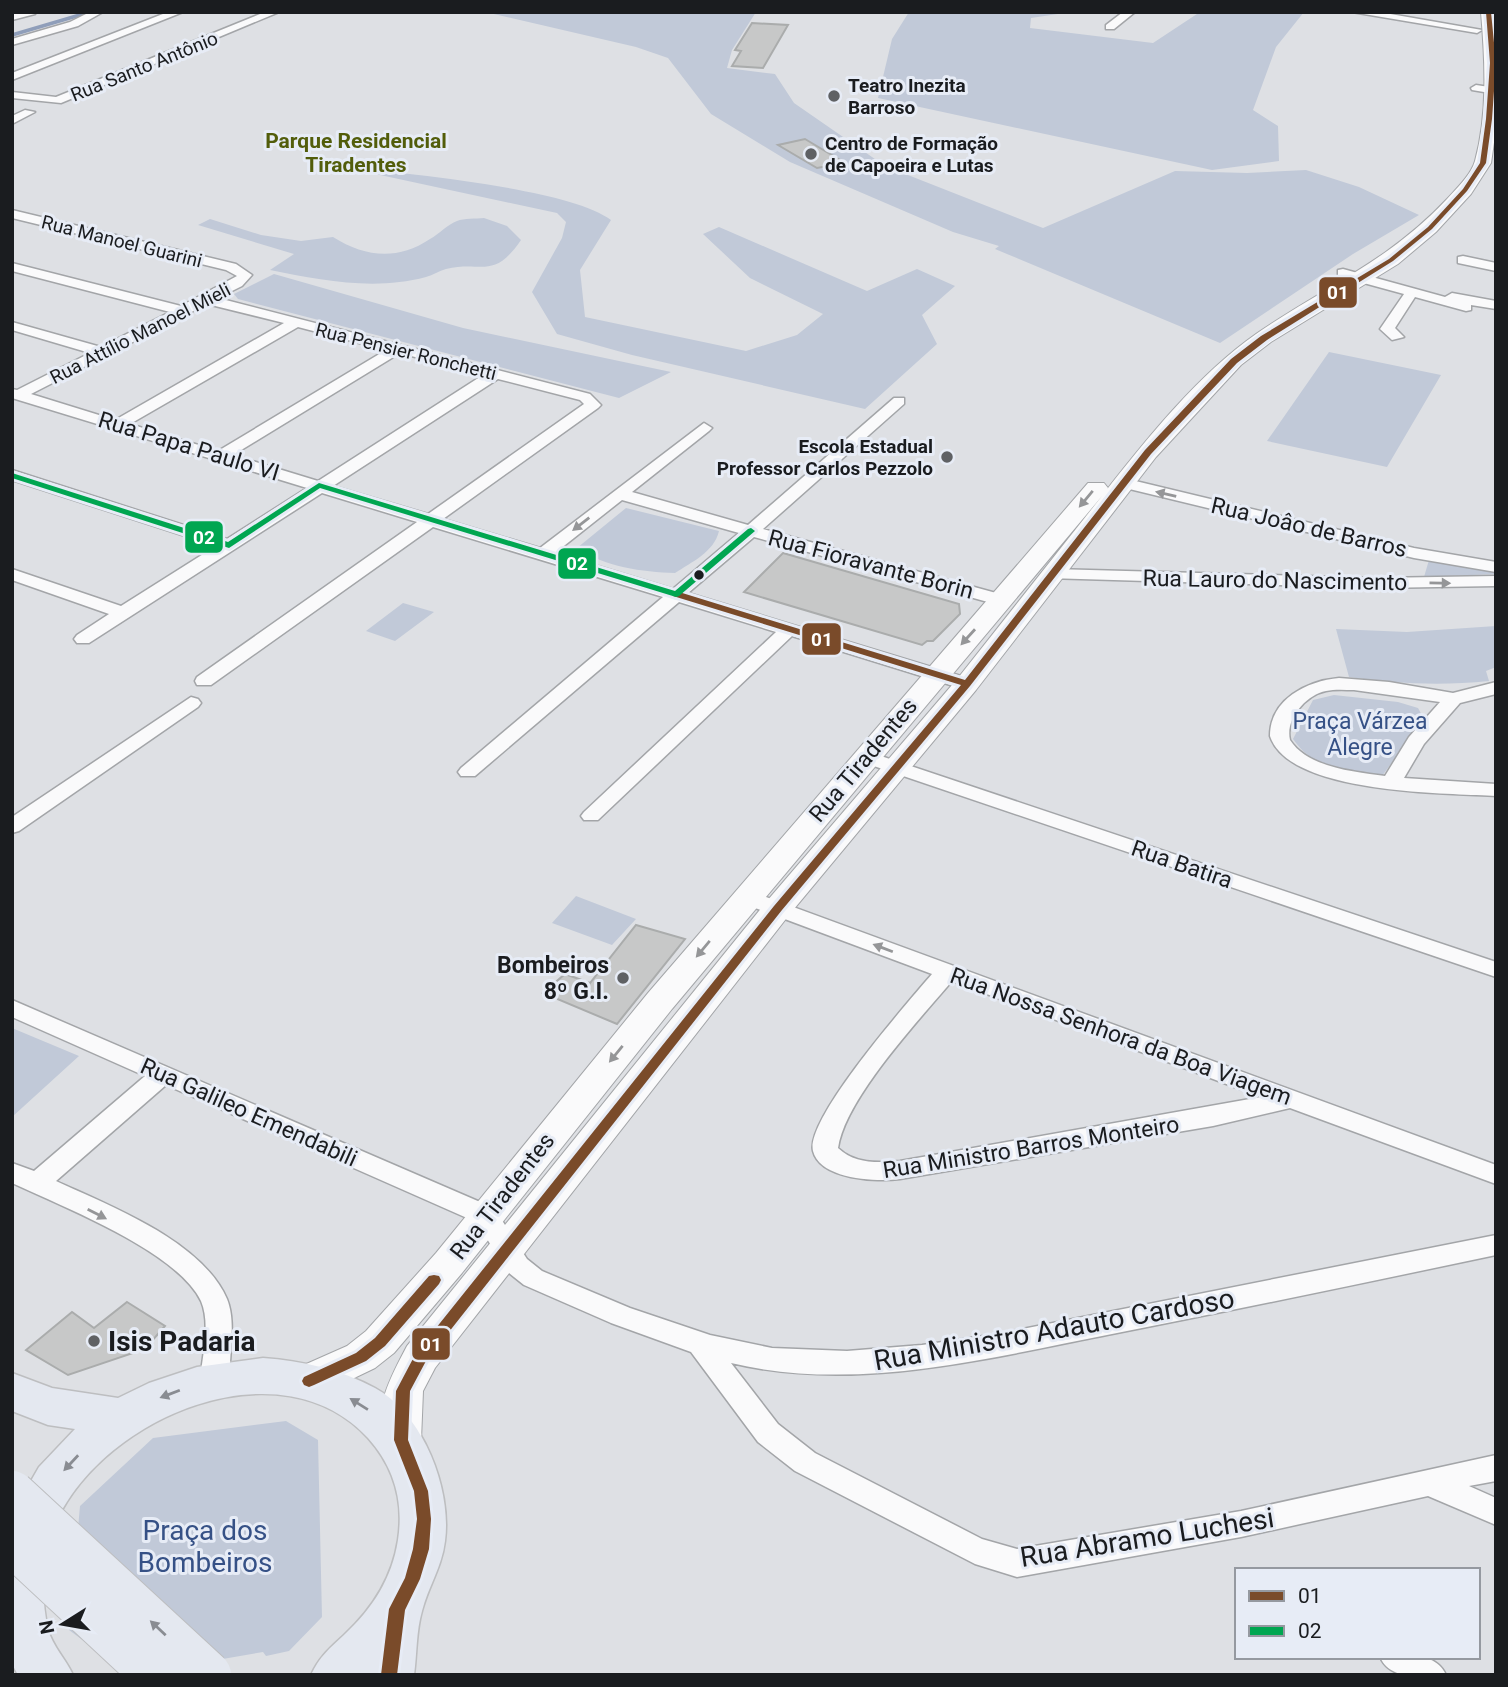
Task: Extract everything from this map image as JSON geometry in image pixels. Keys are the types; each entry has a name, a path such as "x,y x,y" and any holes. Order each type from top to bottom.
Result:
{"main road":[{"path":"48,1675 31,1650 15,1600 29,1531 44,1498 66,1468 92,1441 122,1418 176,1391 214,1381 262,1376 309,1381 361,1403 401,1440 413,1464 421,1491 424,1519 415,1569 397,1609 365,1651 336,1675"},
{"path":"12,1391 48,1406 122,1418"},
{"path":"12,1494 208,1675"},
{"path":"15,1600 155,1675"},
{"path":"388,1675 397,1609"}],"street":[{"path":"12,17 31,12"},
{"path":"12,42 74,24 98,12"},
{"path":"12,77 178,12"},
{"name":"Rua Santo Antônio","path":"12,94 52,102 274,12"},
{"path":"1110,27 1130,12"},
{"path":"1357,12 1490,37"},
{"path":"1411,12 1427,15 1432,12"},
{"name":"Rua Tiradentes","path":"1476,12 1490,37"},
{"name":"Rua Tiradentes","path":"882,763 873,747 936,673 1182,402 1241,344 1351,276 1391,260 1431,217 1465,190 1483,163 1490,37 1488,12"},
{"name":"Rua Tiradentes","path":"1468,141 1486,94"},
{"path":"12,108 29,112 12,121"},
{"name":"Rua Tiradentes","path":"1431,217 1460,168"},
{"name":"Rua Manoel Guarini","path":"12,214 231,267"},
{"path":"1463,260 1496,267"},
{"path":"12,267 183,311"},
{"name":"Rua Attílio Manoel Mieli","path":"15,394 104,352 244,278 244,273 231,267"},
{"path":"1351,276 1433,295 1496,305"},
{"path":"1397,337 1387,329 1413,290"},
{"path":"1433,295 1466,307"},
{"name":"Rua Pensier Ronchetti","path":"206,299 589,398 593,405 588,411 433,521"},
{"path":"117,425 295,323"},
{"path":"12,326 104,352"},
{"path":"221,456 397,349"},
{"path":"83,639 495,374"},
{"name":"Rua Papa Paulo VI","path":"15,394 967,684"},
{"path":"468,772 899,401"},
{"name":"Rua Tiradentes","path":"309,1381 361,1357 380,1342 449,1263 485,1215 747,897 882,763 967,684 1123,483 1182,402"},
{"path":"543,554 704,428"},
{"path":"12,475 229,545"},
{"name":"Rua Joâo de Barros","path":"1123,483 1414,552 1496,567"},
{"name":"Rua Fioravante Borin","path":"619,494 1001,600"},
{"path":"204,681 433,521"},
{"path":"1397,583 1413,573 1417,563 1414,552"},
{"path":"12,574 123,613"},
{"name":"Rua Lauro do Nascimento","path":"1053,574 1397,583 1496,581"},
{"path":"590,816 789,629"},
{"path":"1496,688 1453,699 1418,692 1339,684 1324,685 1299,697 1280,727 1279,738 1286,749 1316,766 1392,781 1496,790"},
{"path":"1392,781 1416,741 1453,699"},
{"path":"12,827 191,703"},
{"name":"Rua Tiradentes","path":"401,1440 403,1391 409,1374 506,1247 778,908 882,763"},
{"name":"Rua Batira","path":"882,763 1496,970"},
{"name":"Rua Nossa Senhora da Boa Viagem","path":"747,897 1496,1175"},
{"name":"Rua Ministro Barros Monteiro","path":"947,972 880,1053 828,1130 825,1150 838,1162 867,1172 900,1170 1213,1117 1292,1099"},
{"path":"660,1001 694,1015"},
{"name":"Rua Galileo Emendabili","path":"12,1008 485,1215"},
{"path":"163,1074 24,1178 141,1236 191,1267 212,1295 218,1314 214,1381"},
{"name":"Rua Ministro Adauto Cardoso","path":"485,1215 518,1266 533,1278 702,1346 793,1361 862,1362 916,1357 1104,1325 1496,1245"},
{"name":"Rua Abramo Luchesi","path":"702,1346 768,1433 805,1462 975,1550 1017,1563 1241,1524 1433,1484 1496,1468"},
{"path":"1433,1484 1496,1512"},
{"path":"1400,1659 1430,1675"}],"green space":[{"path":"485,12 756,12 732,50 727,68 775,74 794,103 885,166 1043,228 1175,171 1247,173 1306,170 1359,187 1419,215 1353,254 1220,343 995,249 999,246 953,232 790,162 711,114 668,58 636,47"},
{"path":"909,12 1071,12 1031,18 1030,28 1153,43 1200,12 1304,12 1276,47 1253,110 1278,126 1279,161 1212,170 878,98 892,39"},
{"path":"343,167 483,184 560,199 590,209 611,220 580,270 585,317 746,351 797,335 823,314 750,278 703,234 719,227 867,291 917,269 955,286 922,315 937,344 865,409 632,355 557,334 532,292 562,238 566,222 557,213"},
{"path":"484,218 507,226 521,240 503,261 486,267 446,269 406,281 367,284 270,270 294,254 198,225 210,219 261,235 301,241 333,237 357,249 381,254 405,251 418,246 457,221"},
{"path":"274,274 463,328 671,372 619,398 238,299 234,294"},
{"path":"1329,352 1441,375 1387,467 1267,441"},
{"path":"626,508 719,531 707,551 675,573 624,567 599,560 577,548"},
{"path":"1429,560 1496,571 1496,574 1424,577"},
{"path":"403,603 434,612 395,641 366,631"},
{"path":"1496,626 1496,667 1486,671 1489,681 1436,684 1349,677 1336,629 1407,632"},
{"name":"Praça Várzea Alegre","path":"1334,695 1398,702 1418,708 1424,719 1382,776 1344,770 1322,763 1311,758 1293,739 1313,700"},
{"path":"576,896 636,919 612,945 552,923"},
{"path":"12,1028 79,1056 12,1117"},
{"name":"Praça dos Bombeiros","path":"286,1421 318,1440 322,1617 289,1651 266,1656 263,1652 130,1675 69,1630 80,1506 153,1438"}],"building":[{"path":"752,23 788,25 763,68 732,66 741,51 735,50"},
{"name":"Centro de Formação de Capoeira e Lutas","path":"805,139 845,163 817,168 778,145"},
{"path":"783,553 959,604 960,614 933,641 922,645 744,592"},
{"name":"Bombeiros 8º G.I.","path":"636,925 685,939 617,1024 543,993 565,974 590,983"},
{"name":"Isis Padaria","path":"127,1302 165,1326 145,1349 68,1375 26,1350 72,1312 94,1328"}],"waterway":[{"path":"12,35 90,12"}],"transit line":[{"name":"01","path":"389,1675 397,1609 412,1579 421,1549 424,1519 421,1491 401,1440 403,1391 421,1357 778,908 967,684 1148,452 1234,361 1264,338 1391,260 1430,228 1465,190 1483,163 1489,119 1493,63 1488,12"},
{"name":"02","path":"12,475 229,545 319,485 676,594 751,531"},
{"name":"01","path":"676,594 967,684"},
{"name":"01","path":"309,1381 361,1357 380,1342 434,1280"}],"place":[{"name":"Teatro Inezita Barroso","path":"834,96"},
{"name":"Centro de Formação de Capoeira e Lutas","path":"811,154"},
{"name":"Escola Estadual Professor Carlos Pezzolo","path":"947,457"},
{"name":"Bombeiros 8º G.I.","path":"623,978"},
{"name":"Isis Padaria","path":"94,1341"}],"district":[{"name":"Parque Residencial Tiradentes","path":"356,153"}]}
